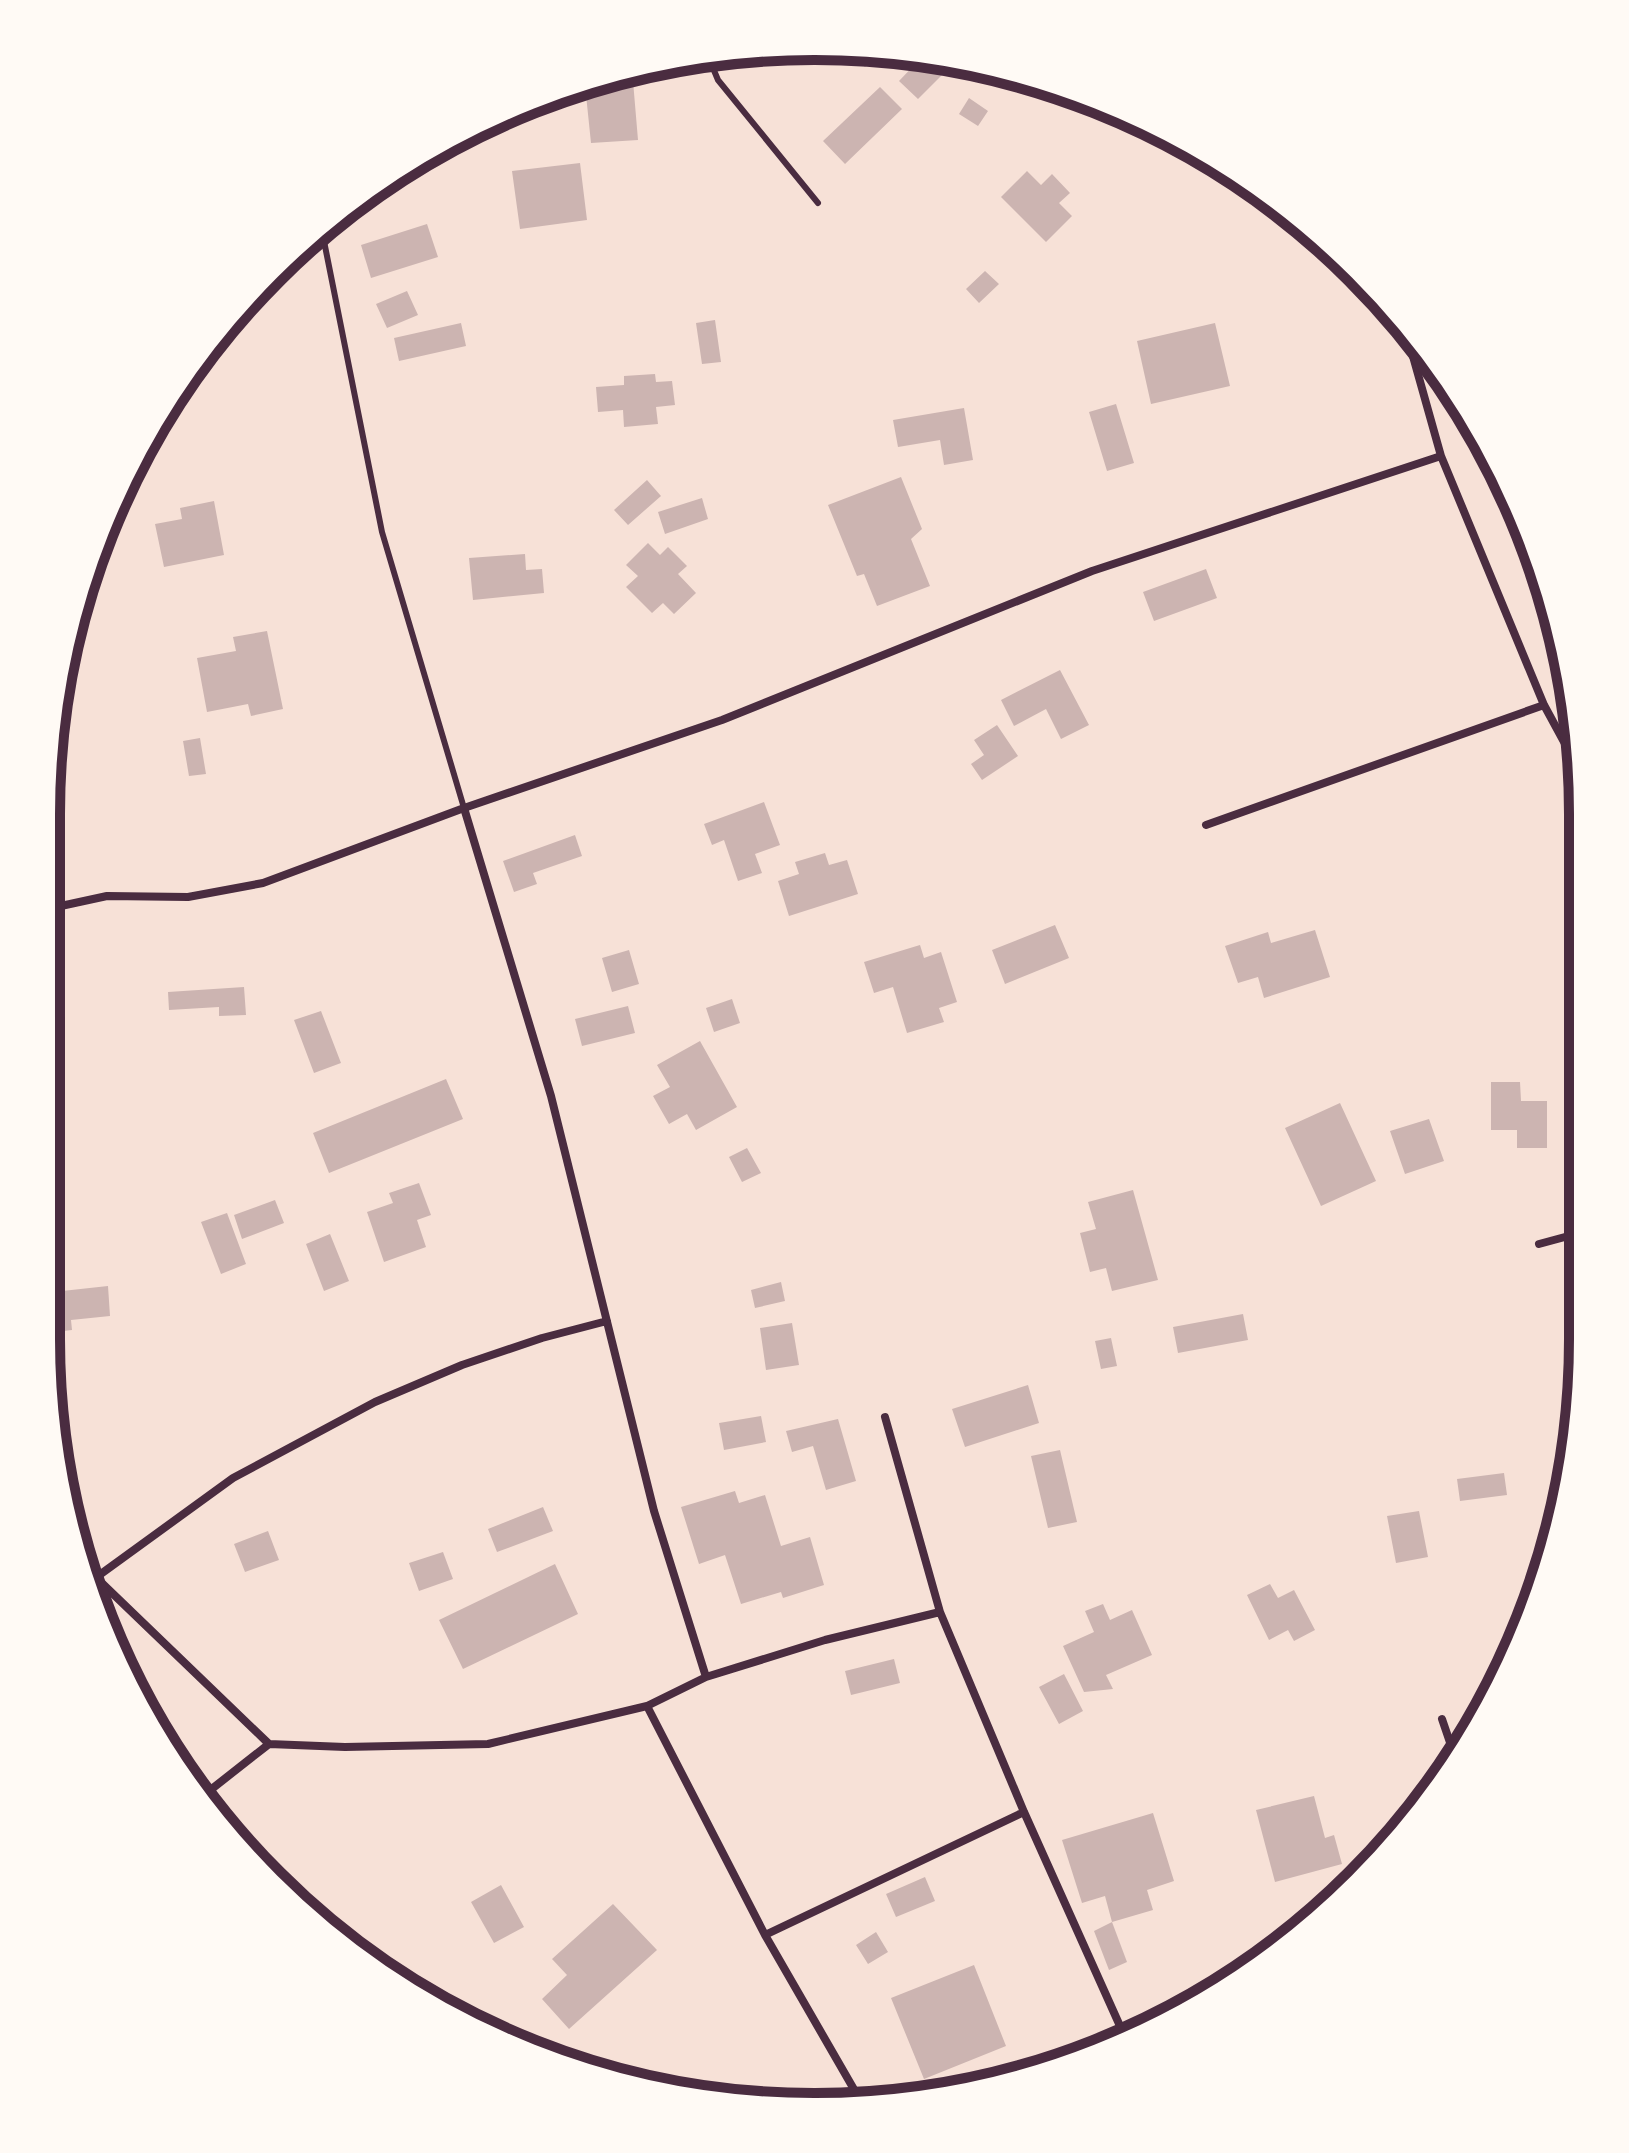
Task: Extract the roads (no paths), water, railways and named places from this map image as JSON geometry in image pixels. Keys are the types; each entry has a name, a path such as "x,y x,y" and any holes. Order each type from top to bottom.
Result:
{"street":[{"path":"1412,354 1441,456 1544,705 1565,744"},
{"path":"60,906 107,896 188,897 263,883 464,808 722,720 1092,571 1441,456"},
{"path":"1206,825 1544,705"},
{"path":"464,808 551,1096 654,1511 706,1677"},
{"path":"1539,1244 1569,1236"},
{"path":"98,1576 233,1478 375,1402 462,1365 542,1338 607,1321"},
{"path":"885,1417 940,1612 1024,1812 1121,2028"},
{"path":"99,1577 269,1744"},
{"path":"210,1790 269,1744 345,1747 488,1744 647,1706 706,1677 825,1640 940,1612"},
{"path":"647,1706 765,1935 855,2091"},
{"path":"1442,1719 1451,1744"},
{"path":"765,1935 1024,1812"}],"lane":[{"path":"712,67 718,80 818,203"},
{"path":"324,241 382,532 464,808"}]}
